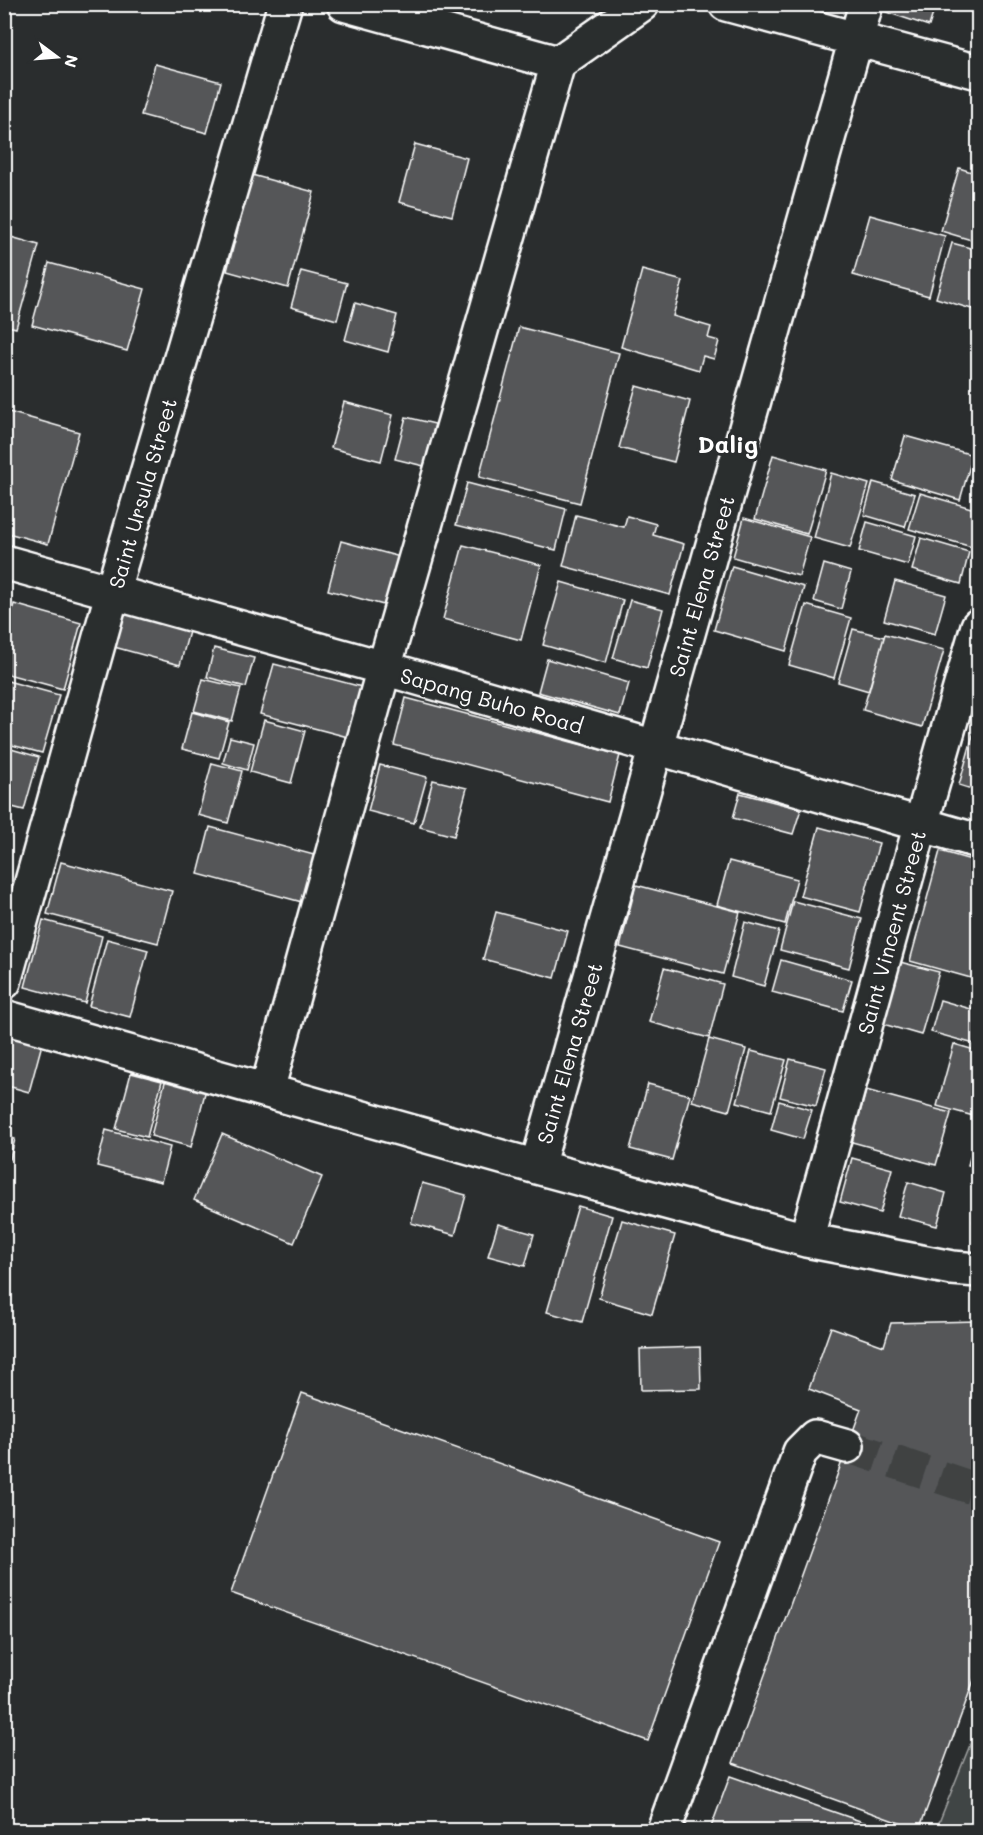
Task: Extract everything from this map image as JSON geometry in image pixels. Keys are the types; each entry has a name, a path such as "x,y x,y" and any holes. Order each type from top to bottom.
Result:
{"street":[{"name":"Saint Ursula Street","path":"4,982 113,592 285,4"},
{"path":"344,4 558,63"},
{"path":"267,1090 384,668 558,63 642,4"},
{"path":"726,4 978,72"},
{"name":"Saint Elena Street","path":"537,1167 866,4"},
{"name":"Sapang Buho Road","path":"4,562 384,668 978,841"},
{"name":"Saint Vincent Street","path":"806,1240 978,626"},
{"path":"4,1017 806,1240 952,1268 978,1270"},
{"path":"664,1830 800,1452 814,1437 847,1446"}],"shaded area":[{"path":"978,1725 978,1830 936,1830"}],"building":[{"path":"878,4 936,4 929,26 877,9"},
{"path":"155,64 221,82 207,133 141,115"},
{"path":"415,144 467,158 452,216 399,202"},
{"path":"959,168 978,174 978,242 941,231"},
{"path":"252,175 314,192 288,288 227,271"},
{"path":"870,215 945,236 929,296 853,275"},
{"path":"4,235 39,245 16,328 4,325"},
{"path":"952,243 978,250 978,311 936,298"},
{"path":"49,263 145,289 127,351 32,325"},
{"path":"642,270 683,281 673,316 711,327 708,338 719,341 714,359 703,356 699,370 621,347"},
{"path":"301,271 347,283 337,320 291,307"},
{"path":"355,303 397,315 388,352 345,340"},
{"path":"519,327 619,353 580,503 479,477"},
{"path":"636,386 690,401 674,462 619,448"},
{"path":"344,402 393,415 381,461 331,448"},
{"path":"9,412 79,432 48,544 4,532 4,428"},
{"path":"406,417 435,424 424,466 395,459"},
{"path":"905,436 973,455 960,500 892,480"},
{"path":"773,455 826,470 807,534 755,519"},
{"path":"831,473 869,484 850,548 814,538"},
{"path":"873,482 915,494 905,527 864,515"},
{"path":"467,483 566,509 556,550 456,525"},
{"path":"920,493 978,510 978,525 972,547 909,529"},
{"path":"576,515 624,527 627,516 656,524 653,535 684,544 670,595 563,566"},
{"path":"744,518 810,537 799,576 733,557"},
{"path":"867,522 916,536 908,565 859,551"},
{"path":"921,538 969,552 961,584 912,570"},
{"path":"341,541 404,558 391,607 328,590"},
{"path":"463,545 541,565 521,640 443,619"},
{"path":"824,564 851,572 841,609 814,601"},
{"path":"732,566 804,587 786,651 714,630"},
{"path":"895,581 946,595 935,634 884,620"},
{"path":"561,582 623,600 606,663 543,645"},
{"path":"630,600 663,609 647,668 613,658"},
{"path":"14,604 81,623 63,689 4,673 4,640"},
{"path":"806,605 851,618 834,678 789,665"},
{"path":"125,607 191,624 180,665 114,647"},
{"path":"853,629 884,637 869,691 838,682"},
{"path":"885,634 944,650 922,727 863,710"},
{"path":"214,648 254,658 246,687 207,677"},
{"path":"547,659 629,683 620,715 538,692"},
{"path":"274,664 362,687 348,737 260,714"},
{"path":"203,679 241,688 232,721 194,711"},
{"path":"4,680 59,695 42,753 4,743"},
{"path":"406,698 620,755 608,802 394,745"},
{"path":"192,712 229,722 219,758 182,749"},
{"path":"264,720 305,731 291,783 250,772"},
{"path":"978,721 978,791 959,785"},
{"path":"230,737 254,743 247,770 223,763"},
{"path":"4,747 39,757 24,810 4,805"},
{"path":"212,763 242,771 228,823 198,815"},
{"path":"380,765 427,777 414,823 368,811"},
{"path":"433,780 467,788 454,836 420,827"},
{"path":"740,793 801,809 793,834 733,818"},
{"path":"210,827 314,855 302,902 198,874"},
{"path":"819,827 879,843 860,912 800,896"},
{"path":"940,851 978,862 978,980 910,961"},
{"path":"729,861 797,879 785,924 717,905"},
{"path":"61,862 172,891 158,943 47,914"},
{"path":"636,885 740,912 723,974 620,947"},
{"path":"4,887 13,889 4,919"},
{"path":"793,901 862,919 849,968 780,950"},
{"path":"496,912 568,931 555,978 483,959"},
{"path":"43,920 102,936 85,1003 25,987"},
{"path":"745,922 779,931 764,986 731,977"},
{"path":"107,939 148,950 130,1017 89,1006"},
{"path":"781,960 852,980 843,1011 772,992"},
{"path":"900,962 939,972 921,1035 883,1024"},
{"path":"664,968 723,984 709,1038 649,1022"},
{"path":"940,1000 978,1011 978,1045 931,1032"},
{"path":"4,1034 42,1044 29,1092 4,1085"},
{"path":"709,1039 746,1049 729,1111 692,1101"},
{"path":"954,1044 978,1051 977,1117 937,1106"},
{"path":"751,1051 786,1060 771,1111 737,1102"},
{"path":"790,1059 826,1068 816,1106 780,1097"},
{"path":"131,1073 162,1081 147,1137 116,1129"},
{"path":"166,1078 206,1089 191,1147 151,1136"},
{"path":"648,1084 690,1095 672,1160 630,1149"},
{"path":"866,1090 951,1113 936,1165 852,1142"},
{"path":"779,1101 812,1110 803,1139 771,1130"},
{"path":"978,1128 978,1167 968,1165"},
{"path":"106,1130 170,1147 161,1182 97,1166"},
{"path":"222,1134 322,1177 294,1243 194,1200"},
{"path":"4,1136 15,1139 10,1159 4,1158"},
{"path":"852,1158 892,1169 880,1213 840,1202"},
{"path":"908,1182 946,1193 937,1226 898,1216"},
{"path":"422,1183 466,1195 455,1235 411,1223"},
{"path":"978,1202 978,1223 973,1222"},
{"path":"578,1206 612,1216 582,1322 547,1312"},
{"path":"622,1220 675,1235 652,1314 599,1298"},
{"path":"498,1224 534,1234 525,1266 488,1256"},
{"path":"978,1321 978,1669 919,1830 733,1763 861,1409 809,1389 831,1327 884,1346 891,1323"},
{"path":"700,1347 701,1389 641,1390 640,1349"},
{"path":"302,1393 719,1542 648,1741 231,1593"},
{"path":"730,1776 886,1830 710,1830"}],"tunnel":[{"path":"847,1446 978,1490"}],"district":[{"name":"Dalig","path":"728,443"}]}
